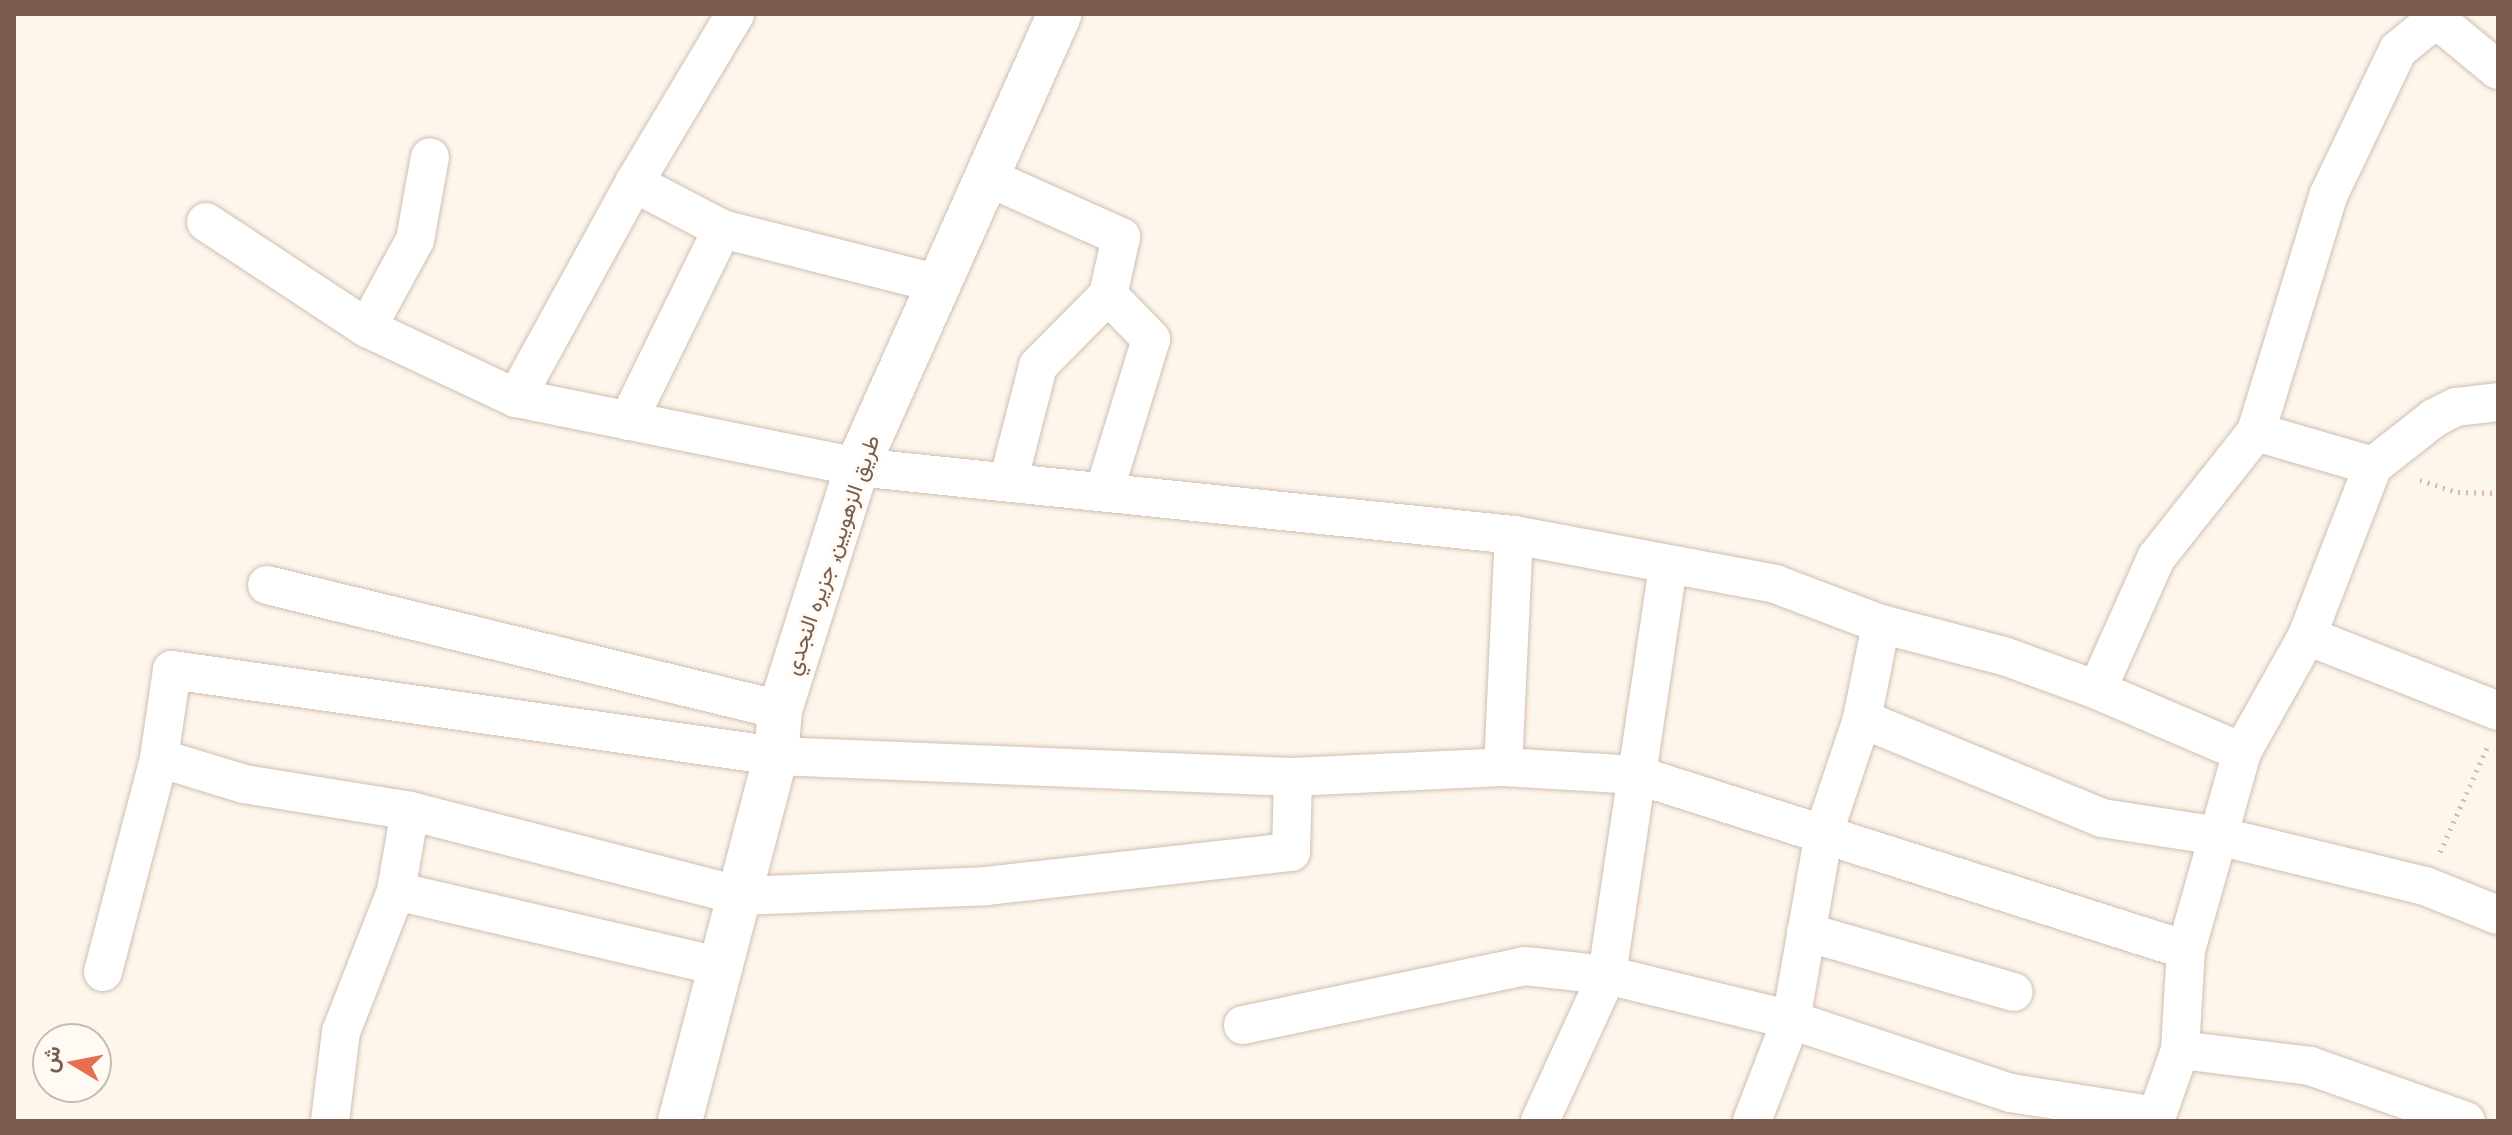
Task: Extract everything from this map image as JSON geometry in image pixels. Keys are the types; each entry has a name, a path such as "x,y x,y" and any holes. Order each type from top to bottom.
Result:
{"street":[{"path":"516,398 634,183 735,14"},
{"name":"طريق الزهويين, جزيره النجدي","path":"680,1121 723,967 776,756 780,710 857,467 1060,14"},
{"path":"2097,690 2156,558 2256,432 2328,196 2398,50 2434,16 2498,70"},
{"path":"367,328 415,240 430,157"},
{"path":"987,177 1121,237 1108,295 1038,366 1008,482"},
{"path":"634,183 722,229 939,284"},
{"path":"206,222 367,328 516,398 857,467 1514,535 1775,584 1881,624 2004,656 2097,690 2242,752"},
{"path":"628,421 722,229"},
{"path":"1104,492 1151,339 1108,295"},
{"path":"1243,1025 1525,966 1607,975 1791,1020 2006,1107 2156,1118 2180,1050 2186,950 2242,752 2307,636 2373,466 2434,418 2456,407 2498,402"},
{"path":"2256,432 2373,466"},
{"path":"1503,767 1514,535"},
{"path":"1540,1121 1607,975 1668,565"},
{"path":"267,585 780,710"},
{"path":"1752,1121 1791,1020 1824,832 1862,719 1881,624"},
{"path":"2307,636 2495,724"},
{"path":"103,972 159,758 172,670 776,756 1293,777 1503,767 1637,775 1824,832 2186,950"},
{"path":"1862,719 2102,818 2218,836 2425,886 2498,915"},
{"path":"159,758 244,784 410,811 741,896 986,886 1291,852 1293,777"},
{"path":"330,1121 341,1032 396,891 410,811"},
{"path":"396,891 723,967"},
{"path":"1806,932 2014,992"},
{"path":"2180,1050 2310,1066 2466,1121"}],"path":[{"path":"2373,466 2458,492 2498,493"},
{"path":"2425,886 2495,724"}]}
